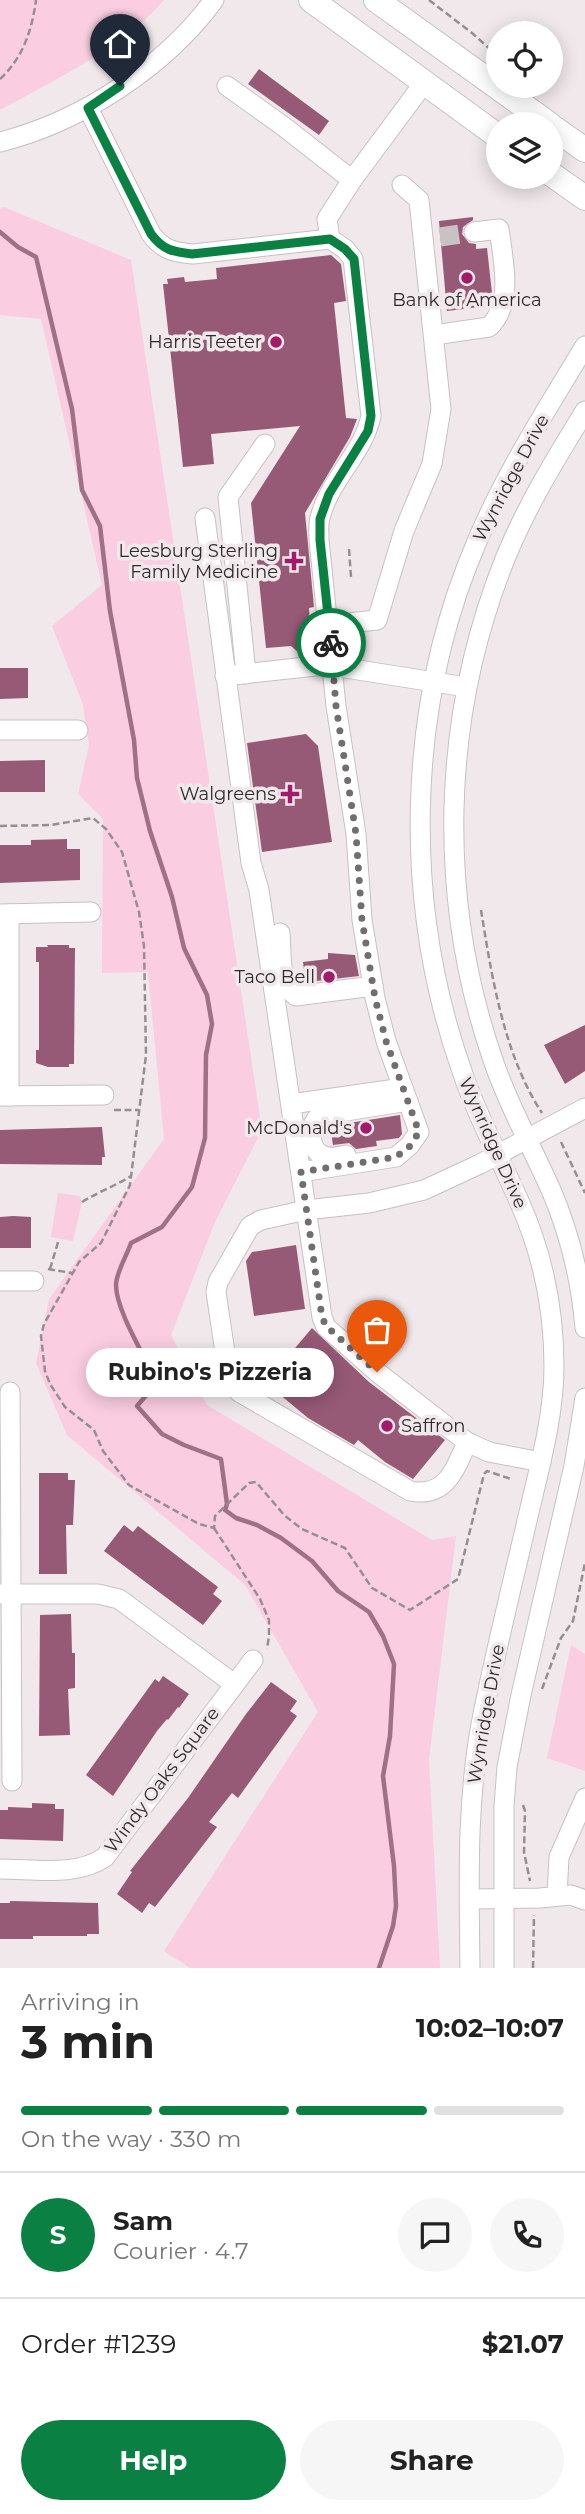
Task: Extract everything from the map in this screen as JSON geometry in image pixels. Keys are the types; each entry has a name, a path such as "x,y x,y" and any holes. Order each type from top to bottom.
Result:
{"main road":[{"path":"310,0 486,128"},
{"path":"376,0 532,112"},
{"path":"563,134 585,149"},
{"path":"563,182 585,198"}],"street":[{"path":"0,142 59,123 88,108 136,76 168,49 214,0"},
{"path":"330,239 327,219 352,180 424,83"},
{"path":"227,86 352,180"},
{"path":"88,108 151,234 160,246 172,252 192,254 330,239 354,259 371,416 368,431 329,494 320,519 320,540 336,706 356,834 362,920 374,992 386,1041 419,1132 410,1146 396,1157 301,1172"},
{"path":"329,625 377,620 404,531 432,464 441,409 434,335 432,238 419,200 402,186"},
{"path":"434,335 489,327 500,314 505,275 499,229 474,232"},
{"name":"Wynridge Drive","path":"471,1968 471,1808 480,1732 541,1462 551,1405 554,1367 548,1299 530,1229 462,1073 437,984 422,889 423,756 444,638 477,542 514,465 585,346"},
{"name":"Wynridge Drive","path":"585,411 542,484 505,559 466,687 454,796 455,881 468,974 493,1063 552,1192 572,1250 585,1328"},
{"path":"246,674 228,497 265,444"},
{"path":"205,518 251,863 285,984 289,991 303,997 374,992"},
{"path":"225,677 333,666 466,687"},
{"path":"0,730 78,730"},
{"path":"91,912 5,914 5,1096 108,1103"},
{"path":"273,934 275,1012 322,1317 326,1326 377,1372 467,1442 489,1452 541,1462"},
{"path":"291,1104 405,1095"},
{"path":"405,1095 321,1115 313,1122 313,1144 324,1156 333,1157 410,1146"},
{"path":"467,1442 460,1459 442,1486 424,1494 410,1491 239,1392 229,1379 216,1292 218,1282 250,1226 261,1220 275,1215 402,1196 424,1190 585,1108"},
{"path":"0,1281 38,1275"},
{"path":"10,1392 6,1594 12,1782"},
{"name":"Wynridge Drive","path":"504,1968 504,1806 513,1733 580,1466 585,1398"},
{"path":"6,1594 98,1594 119,1599 234,1684"},
{"name":"Windy Oaks Square","path":"0,1870 81,1869 94,1865 105,1857 234,1684 259,1656"},
{"path":"557,1896 559,1857 584,1798"},
{"path":"470,1899 532,1899 571,1895 585,1900"}],"path":[{"path":"0,79 8,72 27,42 36,0"},
{"path":"429,0 486,45"},
{"path":"349,549 351,576"},
{"path":"481,910 490,964 516,1059 532,1099 566,1148 585,1193"},
{"path":"108,1103 139,1110"},
{"path":"82,1202 131,1176"},
{"path":"50,1269 59,1238"},
{"path":"38,1275 50,1269 72,1273"},
{"path":"214,1528 260,1599 269,1620 269,1636 259,1656"},
{"path":"538,1699 561,1638 573,1621 585,1563"},
{"path":"521,1800 526,1811 524,1852 532,1899 533,1968"}],"shaded area":[{"path":"0,0 164,0 147,18 108,48 0,110"},
{"path":"4,207 131,260 262,1130 215,1222 171,1335 207,1405 432,1540 456,1536 429,1759 440,1968 190,1968 164,1951 318,1712 245,1585 67,1435 36,1363 49,1299 164,1139 148,972 102,973 103,819 78,794 89,745 83,705 52,626 102,585 41,319 0,315 0,209"},
{"path":"58,1193 80,1196 82,1202 73,1241 51,1237"},
{"path":"571,1645 585,1654 585,1771 547,1758"}],"building":[{"path":"259,69 329,121 319,135 248,84"},
{"name":"Bank of America","path":"473,217 473,220 463,227 462,234 469,243 476,244 476,249 487,248 492,293 490,302 478,305 479,307 447,311 439,221"},
{"path":"331,255 341,264 346,301 334,303 346,418 357,419 350,437 305,513 314,607 309,608 310,625 316,630 317,645 312,652 299,653 291,646 266,648 251,503 300,426 211,434 214,464 183,467 163,284 168,284 167,279 184,277 185,282 217,279 216,268"},
{"path":"0,668 28,668 28,698 0,699"},
{"name":"Walgreens","path":"306,734 318,746 332,842 262,852 247,743"},
{"path":"45,760 45,792 0,792 0,761"},
{"path":"67,839 67,849 80,849 80,880 0,883 0,845 31,845 31,840"},
{"path":"47,945 69,945 69,948 75,948 74,1064 69,1064 69,1067 48,1067 36,1063 36,1050 39,1050 39,962 36,962 36,947 48,947"},
{"name":"Taco Bell","path":"328,953 355,955 359,976 300,983 298,971 304,970 303,962 328,959"},
{"path":"585,1025 585,1071 565,1084 544,1045"},
{"name":"McDonald's","path":"400,1115 402,1134 399,1138 376,1141 377,1146 356,1149 349,1143 333,1145 330,1126"},
{"path":"102,1127 105,1157 102,1157 102,1165 0,1164 0,1130"},
{"path":"0,1217 31,1217 31,1248 0,1248"},
{"path":"296,1245 305,1309 254,1316 246,1261 252,1252"},
{"path":"312,1328 369,1382 445,1440 413,1479 385,1462 358,1440 354,1445 308,1418 261,1379 274,1363 279,1367"},
{"path":"39,1473 68,1473 68,1480 75,1480 73,1525 66,1525 67,1574 39,1574"},
{"path":"124,1525 133,1532 138,1526 218,1587 213,1594 222,1601 203,1625 104,1551"},
{"path":"71,1614 75,1688 68,1689 70,1735 39,1736 40,1615"},
{"path":"163,1676 189,1694 157,1731 113,1796 86,1775 155,1679 159,1682"},
{"path":"271,1682 297,1701 290,1711 297,1716 238,1798 232,1793 209,1822 217,1827 155,1907 149,1903 142,1913 117,1894 132,1872 130,1871 188,1798"},
{"path":"32,1803 55,1804 55,1809 64,1809 63,1841 0,1839 0,1810 8,1810 8,1807 32,1808"},
{"path":"0,1903 98,1903 99,1934 0,1939"}],"waterway":[{"path":"0,232 36,257 72,409 82,490 100,526 110,611 134,740 137,778 184,948 207,995 212,1024 206,1055 205,1138 192,1187 162,1227 131,1243 116,1280 121,1308 157,1383 137,1406 162,1434 221,1459 227,1504 225,1510 236,1518 257,1525 281,1538 312,1561 338,1591 369,1612 383,1636 394,1664 390,1736 383,1776 396,1906 393,1926 379,1968"}],"tunnel":[{"path":"440,237 474,232"}],"way so far":[{"path":"331,643 336,706 356,834 362,920 375,998 386,1041 419,1132 410,1146 396,1157 301,1172 322,1317 326,1326 377,1372"}],"place":[{"name":"Bank of America","path":"467,278"},
{"name":"Harris Teeter","path":"276,342"},
{"name":"Leesburg Sterling Family Medicine","path":"294,561"},
{"name":"Walgreens","path":"290,794"},
{"name":"Taco Bell","path":"329,977"},
{"name":"McDonald's","path":"366,1128"},
{"name":"Rubino's Pizzeria","path":"377,1372"},
{"name":"Saffron","path":"387,1426"}],"route":[{"path":"120,86 88,108 151,234 160,246 172,252 192,254 330,239 354,259 371,416 368,431 329,494 320,519 331,643"}]}
